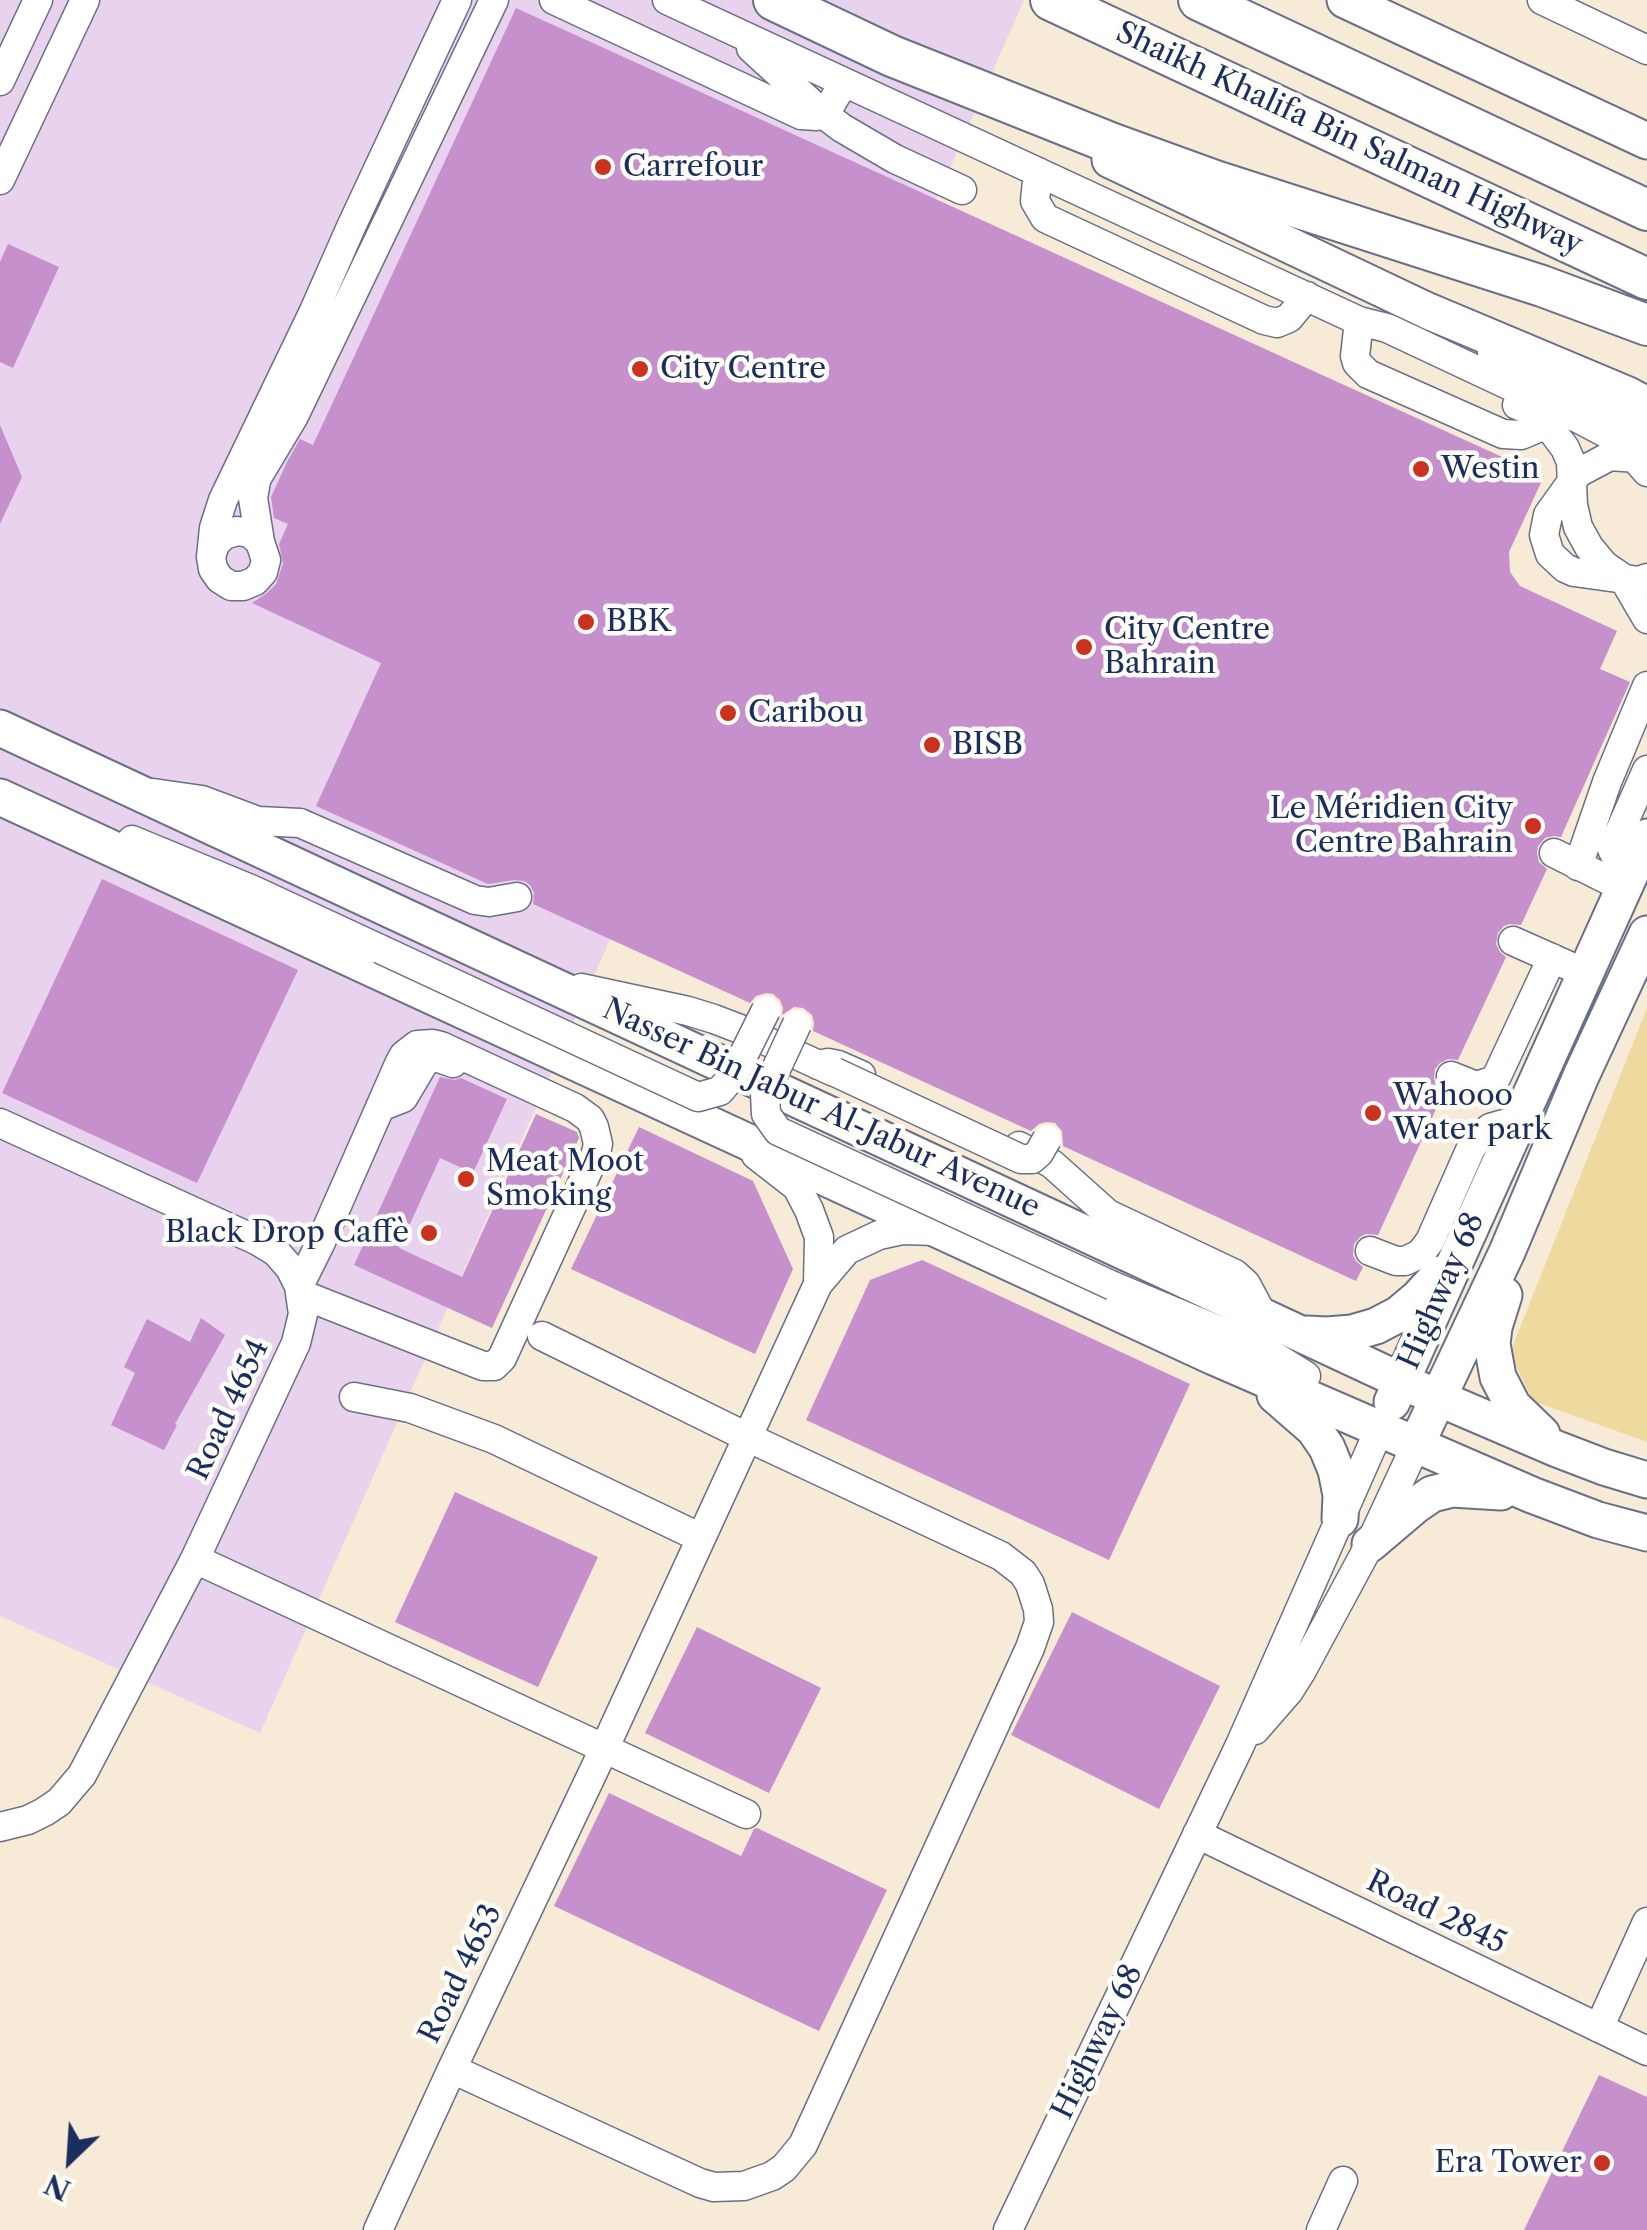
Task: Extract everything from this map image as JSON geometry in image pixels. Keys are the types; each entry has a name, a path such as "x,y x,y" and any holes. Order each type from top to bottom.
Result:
{"highway":[{"path":"1043,0 1122,32"},
{"name":"Shaikh Khalifa Bin Salman Highway","path":"1051,0 1647,279"},
{"path":"778,2 892,56 1113,144 1542,286 1647,325"},
{"name":"Shaikh Khalifa Bin Salman Highway","path":"1209,4 1647,210"},
{"path":"1445,115 1647,197"}],"main road":[{"path":"1345,0 1647,141"},
{"path":"892,56 1428,311 1628,394 1647,406"},
{"name":"Nasser Bin Jabur Al-Jabur Avenue","path":"0,728 1302,1333 1390,1406 1416,1445 1532,1495 1598,1520 1647,1533"},
{"name":"Nasser Bin Jabur Al-Jabur Avenue","path":"8,801 1228,1363 1390,1406"},
{"name":"Highway 68","path":"1390,1406 1635,864"},
{"name":"Highway 68","path":"1416,1445 1507,1252 1647,934"},
{"path":"1507,1252 1506,1285 1494,1327 1493,1360 1513,1406 1557,1449"},
{"path":"1302,1333 1327,1336 1376,1326 1418,1298 1458,1255"},
{"path":"1228,1363 1260,1363 1390,1406 1414,1408 1438,1398 1557,1449 1647,1480"},
{"path":"1228,1363 1314,1429 1327,1448 1338,1482 1340,1519"},
{"path":"1370,1544 1416,1504 1442,1491 1532,1495"}],"street":[{"path":"3,71 38,0"},
{"path":"3,168 85,0"},
{"path":"457,0 350,227 325,317 282,439 255,481 253,498 268,543 263,572 255,582 231,586 212,569 214,528 223,500 325,317 494,0"},
{"path":"554,0 794,112 811,117 832,100"},
{"path":"667,0 732,30 832,100 1038,172 1359,320 1387,328 1568,413 1644,455"},
{"path":"1542,0 1647,50"},
{"path":"732,30 778,2"},
{"path":"832,100 842,128 895,159 962,190"},
{"path":"1038,172 1036,201 1045,218 1264,320 1277,323 1289,318 1307,296"},
{"path":"1428,311 1644,455"},
{"path":"1359,320 1382,342 1531,411 1547,424 1571,462 1578,527 1597,556 1635,578 1647,619"},
{"path":"1572,482 1578,472 1610,456 1644,455"},
{"path":"211,556 224,535 237,531 268,543"},
{"path":"1635,864 1566,860 1599,808 1647,686"},
{"path":"1599,808 1617,788 1647,724"},
{"path":"1635,864 1618,859 1612,849 1647,770"},
{"path":"142,792 189,797 258,821 288,821 312,828 462,896 490,902 517,897"},
{"path":"8,801 77,818 253,890 698,1096 720,1091 734,1074 766,1010"},
{"path":"1514,941 1585,974"},
{"path":"1451,1076 1476,1086 1492,1081 1502,1068 1552,958"},
{"path":"549,982 701,1015 740,1028 1020,1160 1032,1159 1047,1138"},
{"path":"1526,1014 1559,1031"},
{"path":"797,1024 764,1093 766,1114 778,1131 1113,1286 1261,1348 1306,1376"},
{"name":"Road 4654","path":"0,1826 44,1812 82,1775 195,1559 296,1342 303,1314 300,1290 404,1055 425,1044 441,1046 583,1113 594,1127 596,1153 502,1358 494,1366 482,1366 300,1290"},
{"path":"826,1068 828,1063 838,1065 1032,1152 1065,1174 1108,1214 1235,1274 1246,1284 1262,1314"},
{"path":"1370,1251 1396,1261 1420,1254 1430,1241 1479,1137 1490,1128 1518,1120"},
{"path":"0,1123 258,1241 276,1252 290,1268 300,1290"},
{"name":"Road 4653","path":"727,1132 796,1187 819,1237 818,1284"},
{"name":"Road 4653","path":"378,2230 606,1747 818,1284 846,1250 879,1235 902,1230 939,1232"},
{"path":"452,2069 714,2187 744,2186 772,2176 803,2145 1030,1648 1038,1622 1030,1584 1002,1556 542,1336"},
{"path":"354,1397 410,1408 494,1439 700,1538"},
{"name":"Highway 68","path":"1008,2230 1240,1746 1390,1406"},
{"name":"Highway 68","path":"1240,1746 1289,1692 1370,1544 1416,1445"},
{"path":"195,1559 746,1814"},
{"name":"Road 2845","path":"1197,1834 1647,2051"},
{"path":"1598,2028 1647,1922"},
{"path":"1321,2230 1343,2181"}],"shaded area":[{"path":"0,0 1024,0 260,1733 0,1616"}],"sand":[{"path":"1647,1008 1647,1442 1533,1401 1510,1353"}],"building":[{"name":"City Centre Bahrain","path":"516,8 1544,476 1509,552 1510,572 1520,586 1617,631 1600,669 1630,682 1561,837 1545,838 1538,846 1539,862 1547,869 1521,925 1504,926 1498,933 1496,944 1506,957 1458,1060 1448,1059 1435,1069 1434,1079 1444,1092 1378,1235 1366,1234 1354,1244 1353,1255 1363,1267 1356,1281 1063,1146 1062,1131 1055,1123 1039,1124 1031,1131 813,1031 812,1015 794,1007 782,1015 780,1000 773,994 756,996 750,1003 533,904 534,893 524,881 488,884 316,806 381,663 252,603 276,584 283,564 279,544 288,524 274,518 271,497 300,439 313,445"},
{"path":"8,244 59,267 13,368 0,362 0,262"},
{"path":"0,425 22,477 0,524"},
{"path":"102,879 298,970 197,1183 2,1093"},
{"path":"440,1077 461,1078 507,1099 473,1173 440,1158 399,1248 462,1277 536,1114 577,1132 579,1138 492,1328 354,1265"},
{"path":"639,1127 753,1181 793,1269 755,1354 571,1269"},
{"path":"922,1260 1190,1384 1109,1560 806,1420 870,1280"},
{"path":"201,1318 225,1335 164,1450 111,1425 135,1373 124,1367 147,1319 190,1342"},
{"path":"455,1492 598,1557 538,1687 395,1622"},
{"path":"1072,1612 1220,1686 1159,1809 1011,1735"},
{"path":"697,1627 821,1688 769,1793 645,1733"},
{"path":"609,1793 741,1856 757,1828 887,1890 819,2031 554,1906"},
{"name":"Era Tower","path":"1599,2075 1647,2097 1647,2230 1524,2230"}],"place":[{"name":"Carrefour","path":"603,167"},
{"name":"City Centre","path":"640,369"},
{"name":"Westin","path":"1421,469"},
{"name":"BBK","path":"586,622"},
{"name":"City Centre Bahrain","path":"1084,647"},
{"name":"Caribou","path":"728,713"},
{"name":"BISB","path":"932,745"},
{"name":"Le Méridien City Centre Bahrain","path":"1533,826"},
{"name":"Wahooo Water park","path":"1373,1113"},
{"name":"Meat Moot Smoking","path":"466,1179"},
{"name":"Black Drop Caffè","path":"429,1233"},
{"name":"Era Tower","path":"1602,2163"}]}
